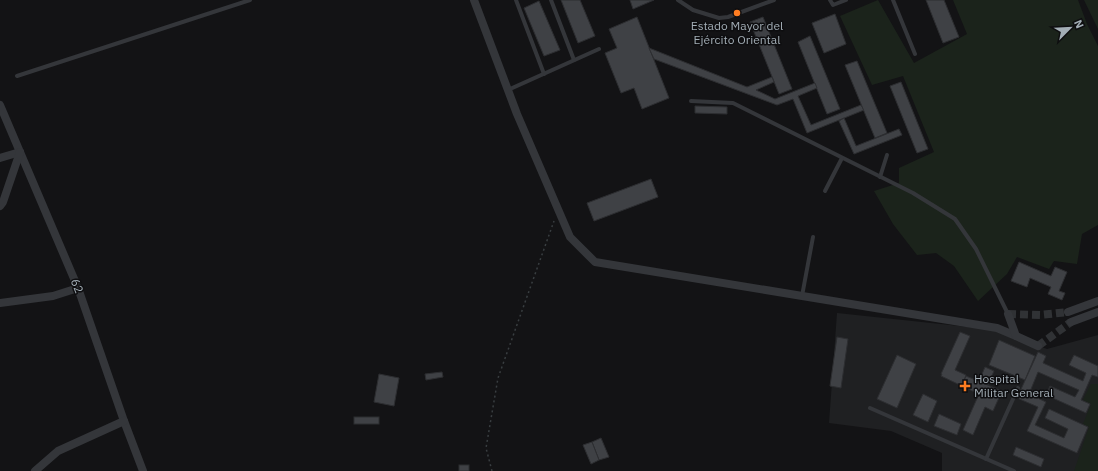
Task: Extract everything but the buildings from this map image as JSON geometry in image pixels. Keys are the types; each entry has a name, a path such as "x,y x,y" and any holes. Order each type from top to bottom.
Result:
{"street":[{"path":"474,0 508,91 570,237 595,262 997,328 1038,346"},
{"name":"62","path":"0,105 78,288 143,471"},
{"path":"0,158 20,152"},
{"path":"0,206 3,202 20,152"},
{"path":"0,303 53,296 78,288"},
{"path":"1068,312 1098,301"},
{"path":"1071,322 1098,312"},
{"path":"1008,314 1016,336"},
{"path":"35,471 58,451 124,421"}],"lane":[{"path":"17,76 250,0"},
{"path":"516,0 544,74"},
{"path":"551,0 574,60"},
{"path":"678,0 693,10 719,18 728,17 774,0"},
{"path":"830,0 833,5 846,0"},
{"path":"893,0 915,54"},
{"path":"508,91 599,49"},
{"path":"691,101 733,103 913,193 954,219 976,249 1008,314"},
{"path":"880,177 887,155"},
{"path":"825,191 842,158"},
{"path":"802,296 813,237"},
{"path":"986,459 1018,388"},
{"path":"870,408 1014,471"}],"path":[{"path":"492,471 486,448 498,378 558,209"}],"shaded area":[{"path":"878,0 914,63 967,34 953,0 1078,0 1087,24 1098,46 1098,225 1082,234 1077,264 1054,261 1049,269 1017,257 1007,274 978,301 954,266 936,253 917,255 893,224 874,191 899,183 899,168 934,152 903,76 872,85 840,16"},
{"path":"1084,0 1098,0 1098,29"},
{"name":"Hospital Militar General","path":"837,313 997,330 1047,349 1098,335 1098,471 942,471 942,453 891,431 829,423"},
{"path":"1091,384 1098,384 1098,471 1074,471 1089,427 1083,424 1091,404 1083,400"}],"tunnel":[{"path":"1008,314 1040,315 1068,312"},
{"path":"1038,346 1071,322"}],"place":[{"name":"Estado Mayor del Ejército Oriental","path":"737,13"},
{"name":"Hospital Militar General","path":"965,386"}]}
